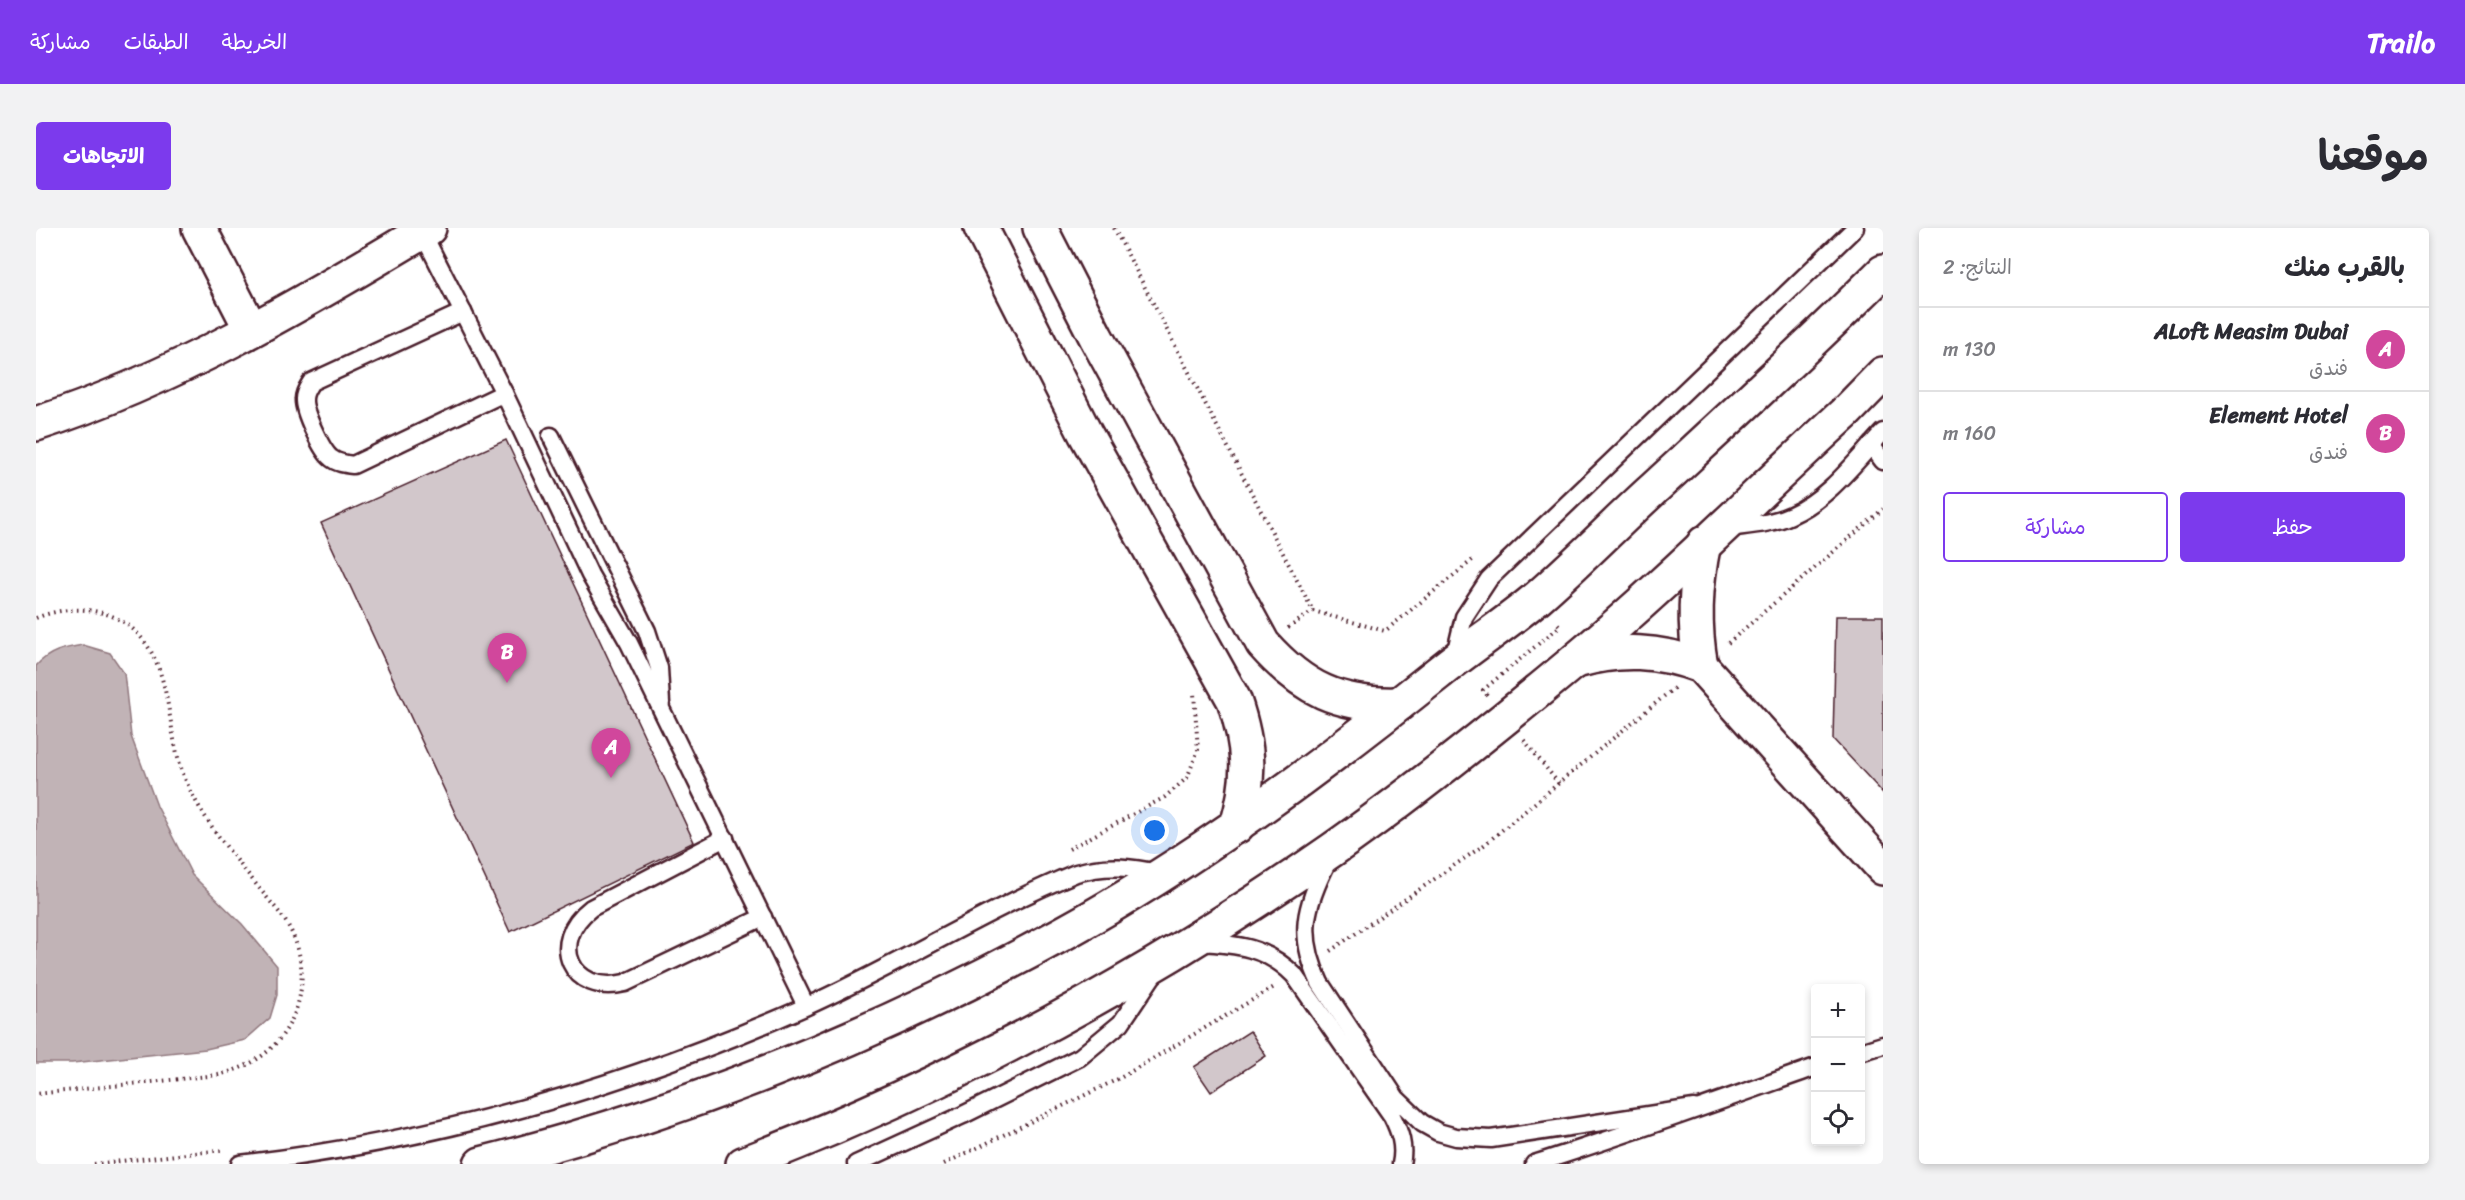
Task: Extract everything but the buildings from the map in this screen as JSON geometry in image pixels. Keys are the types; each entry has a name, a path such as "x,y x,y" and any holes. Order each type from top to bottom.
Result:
{"street":[{"path":"199,228 251,329"},
{"path":"981,228 1085,433 1234,700 1245,730 1249,762 1246,795 1237,826"},
{"path":"1040,228 1113,369 1263,644 1284,668 1319,690 1338,698 1368,705 1399,704"},
{"path":"36,424 118,394 185,363 251,329 426,230"},
{"path":"481,1164 648,1117 756,1078 861,1035 964,986 1065,933 1162,874 1237,826 1537,598 1764,387 1883,272"},
{"path":"742,1164 906,1097 1009,1047 1176,950 1334,848 1450,762 1575,661 1883,374"},
{"path":"1701,666 1695,609 1711,536"},
{"path":"1575,661 1600,654 1634,651 1677,657 1701,666 1883,868"}],"lane":[{"path":"1453,660 1464,617 1489,579 1855,228"},
{"path":"426,230 463,312 582,558 620,626 806,1006"},
{"path":"463,312 311,382 303,400 323,448 330,458 353,465 504,393"},
{"path":"551,436 647,631 659,668 660,707"},
{"path":"1711,536 1775,520 1803,509 1828,490 1877,439"},
{"path":"1877,439 1883,460"},
{"path":"725,838 591,908 578,918 568,940 571,963 580,976 594,984 609,986 625,983 763,917"},
{"path":"1334,848 1312,891 1307,909 1307,946 1311,964 1396,1098 1422,1123 1455,1137 1491,1139 1694,1108"},
{"path":"240,1164 369,1145 548,1102 636,1074 806,1006 1076,873 1099,867 1124,866 1162,874"},
{"path":"856,1164 963,1115 1080,1057 1121,1023 1176,950 1252,948 1282,963 1294,975 1392,1116 1401,1133 1404,1153 1401,1164"},
{"path":"1865,1050 1883,1045"},
{"path":"1534,1164 1657,1124 1694,1108 1811,1068"}],"path":[{"path":"1114,228 1313,611 1385,631 1478,555"},
{"path":"1311,964 1484,845 1701,666 1883,509"},
{"path":"36,618 66,610 90,610 112,616 132,628 148,644 159,664 171,735 186,781 214,830 292,933 301,958 302,984 296,1011 284,1035 266,1054 243,1069 207,1077 36,1094"},
{"path":"1263,644 1313,611"},
{"path":"1061,854 1166,797 1187,777 1198,750 1194,690 1220,673"},
{"path":"944,1164 1120,1078 1294,975"},
{"path":"94,1164 225,1150"}],"shaded area":[{"path":"83,645 110,653 124,673 131,736 157,806 192,875 242,924 277,966 277,995 270,1018 245,1040 206,1049 72,1063 36,1063 36,666 57,651"}],"place":[{"name":"Element Hotel","path":"507,683"},
{"name":"ALoft Measim Dubai","path":"611,778"}]}
